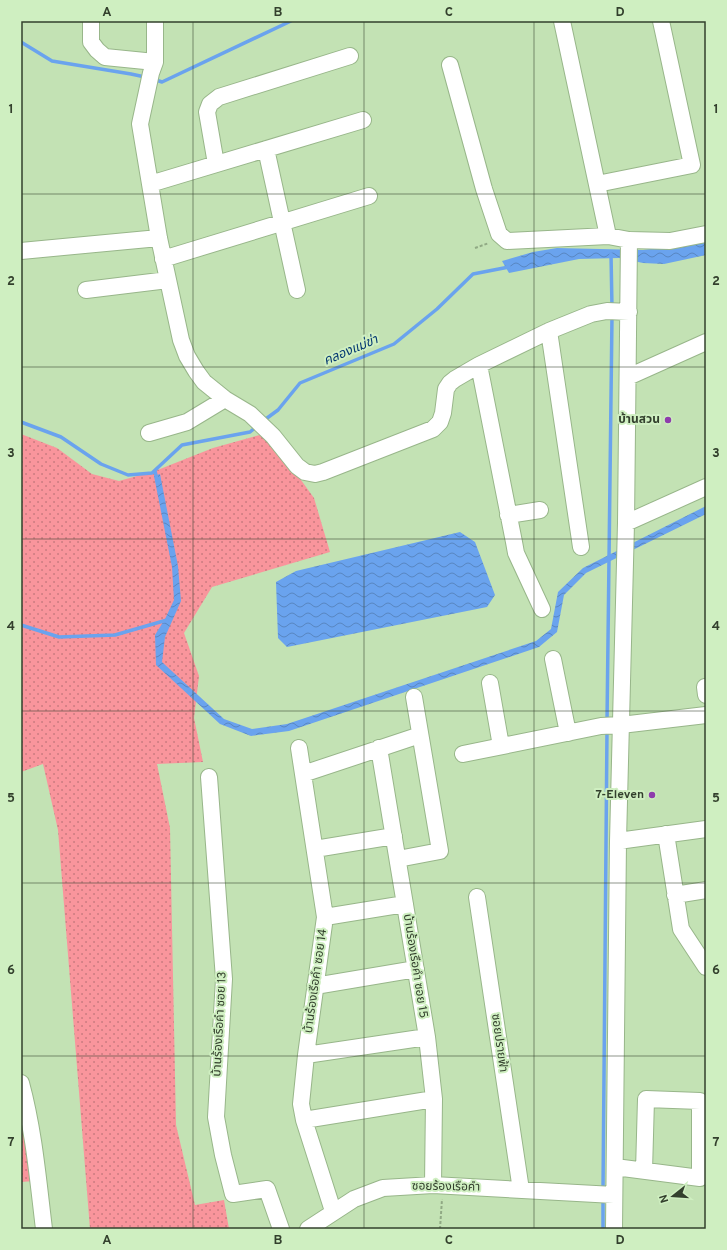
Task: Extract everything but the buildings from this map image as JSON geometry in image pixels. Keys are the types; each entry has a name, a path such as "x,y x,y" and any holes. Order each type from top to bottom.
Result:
{"street":[{"path":"91,21 91,42 97,50 105,57 151,74"},
{"path":"562,21 608,236"},
{"path":"597,184 692,165 661,21"},
{"path":"159,23 151,74 140,124 159,238 181,340 187,356 196,372 204,382 226,399 250,414 273,436 297,466 305,472 315,474 323,472 433,429 440,422 443,413 446,389 450,383 479,365 549,331 591,314 618,311"},
{"path":"216,164 207,112 210,104 220,98 350,56"},
{"path":"450,65 484,189 499,234 502,238 507,241 608,236 629,240 670,241 706,234"},
{"path":"150,184 363,120"},
{"path":"266,149 297,290"},
{"path":"163,259 369,196"},
{"path":"21,251 159,238"},
{"path":"614,1229 606,1194 615,1167 618,841 626,530 628,377 618,311 629,267 629,240"},
{"path":"86,290 168,280"},
{"path":"549,331 580,547"},
{"path":"628,377 706,342"},
{"path":"479,365 516,553 542,609"},
{"path":"149,433 187,422 226,399"},
{"path":"626,530 706,487"},
{"path":"508,515 540,510"},
{"path":"553,659 568,732"},
{"path":"490,683 500,746"},
{"path":"398,859 440,851 414,697"},
{"path":"463,754 601,726 706,715"},
{"path":"304,774 420,735"},
{"name":"บ้านร้องเรือคำ ซอย 14","path":"299,748 325,917 306,1055 301,1104 304,1120 333,1212"},
{"name":"บ้านร้องเรือคำ ซอย 15","path":"379,748 427,1037 434,1099 438,1185"},
{"name":"บ้านร้องเรือคำ ซอย 13","path":"209,777 224,979 216,1117 222,1155 233,1194 267,1189 281,1229"},
{"path":"618,841 706,829"},
{"path":"666,834 681,929 706,967"},
{"path":"315,849 394,836"},
{"path":"675,895 706,890"},
{"name":"ซอยปรายฟ้า","path":"477,897 521,1190"},
{"path":"325,917 405,904"},
{"path":"315,986 416,969"},
{"path":"306,1055 427,1037"},
{"path":"21,1083 35,1148 44,1229"},
{"path":"304,1120 434,1099"},
{"path":"615,1167 644,1171 700,1178 700,1101 646,1100 644,1171"},
{"name":"ซอยร้องเรือคำ","path":"308,1229 354,1199 383,1188 438,1185 606,1194"}],"path":[{"path":"438,1185 440,1229"}],"shaded area":[{"path":"267,433 314,498 330,552 212,587 184,633 199,676 194,718 203,762 157,764 170,828 176,1125 195,1205 224,1200 229,1229 90,1229 58,830 43,764 21,772 21,434 57,448 92,474 119,481 155,471 213,448"},
{"path":"21,1110 34,1181 21,1182"}],"water":[{"path":"706,240 706,255 664,264 643,263 619,258 579,259 509,273 502,261 533,252 557,248 643,250"},
{"path":"160,474 178,566 181,601 165,637 162,662 224,719 252,729 287,724 536,641 551,629 558,592 583,568 706,506 706,514 586,573 564,595 557,632 539,647 289,731 251,736 220,724 156,665 155,635 174,600 172,567 154,476"},
{"path":"460,532 475,542 495,595 487,607 287,647 278,638 276,582 296,571"}],"waterway":[{"path":"153,79 162,82 291,21"},
{"path":"21,42 52,61 145,77"},
{"path":"611,254 612,308"},
{"name":"คลองแม่ข่า","path":"263,421 278,410 300,383 394,344 437,309 473,274 509,267"},
{"path":"607,722 612,316"},
{"name":"คลองแม่ข่า","path":"21,422 61,437 101,464 128,475 152,473 182,445 250,432 256,427"},
{"path":"155,471 157,480"},
{"path":"21,625 59,637 115,635 167,620"},
{"path":"603,1190 607,730"},
{"path":"603,1198 603,1229"}],"place":[{"name":"บ้านสวน","path":"668,420"},
{"name":"7-Eleven","path":"652,795"}]}
